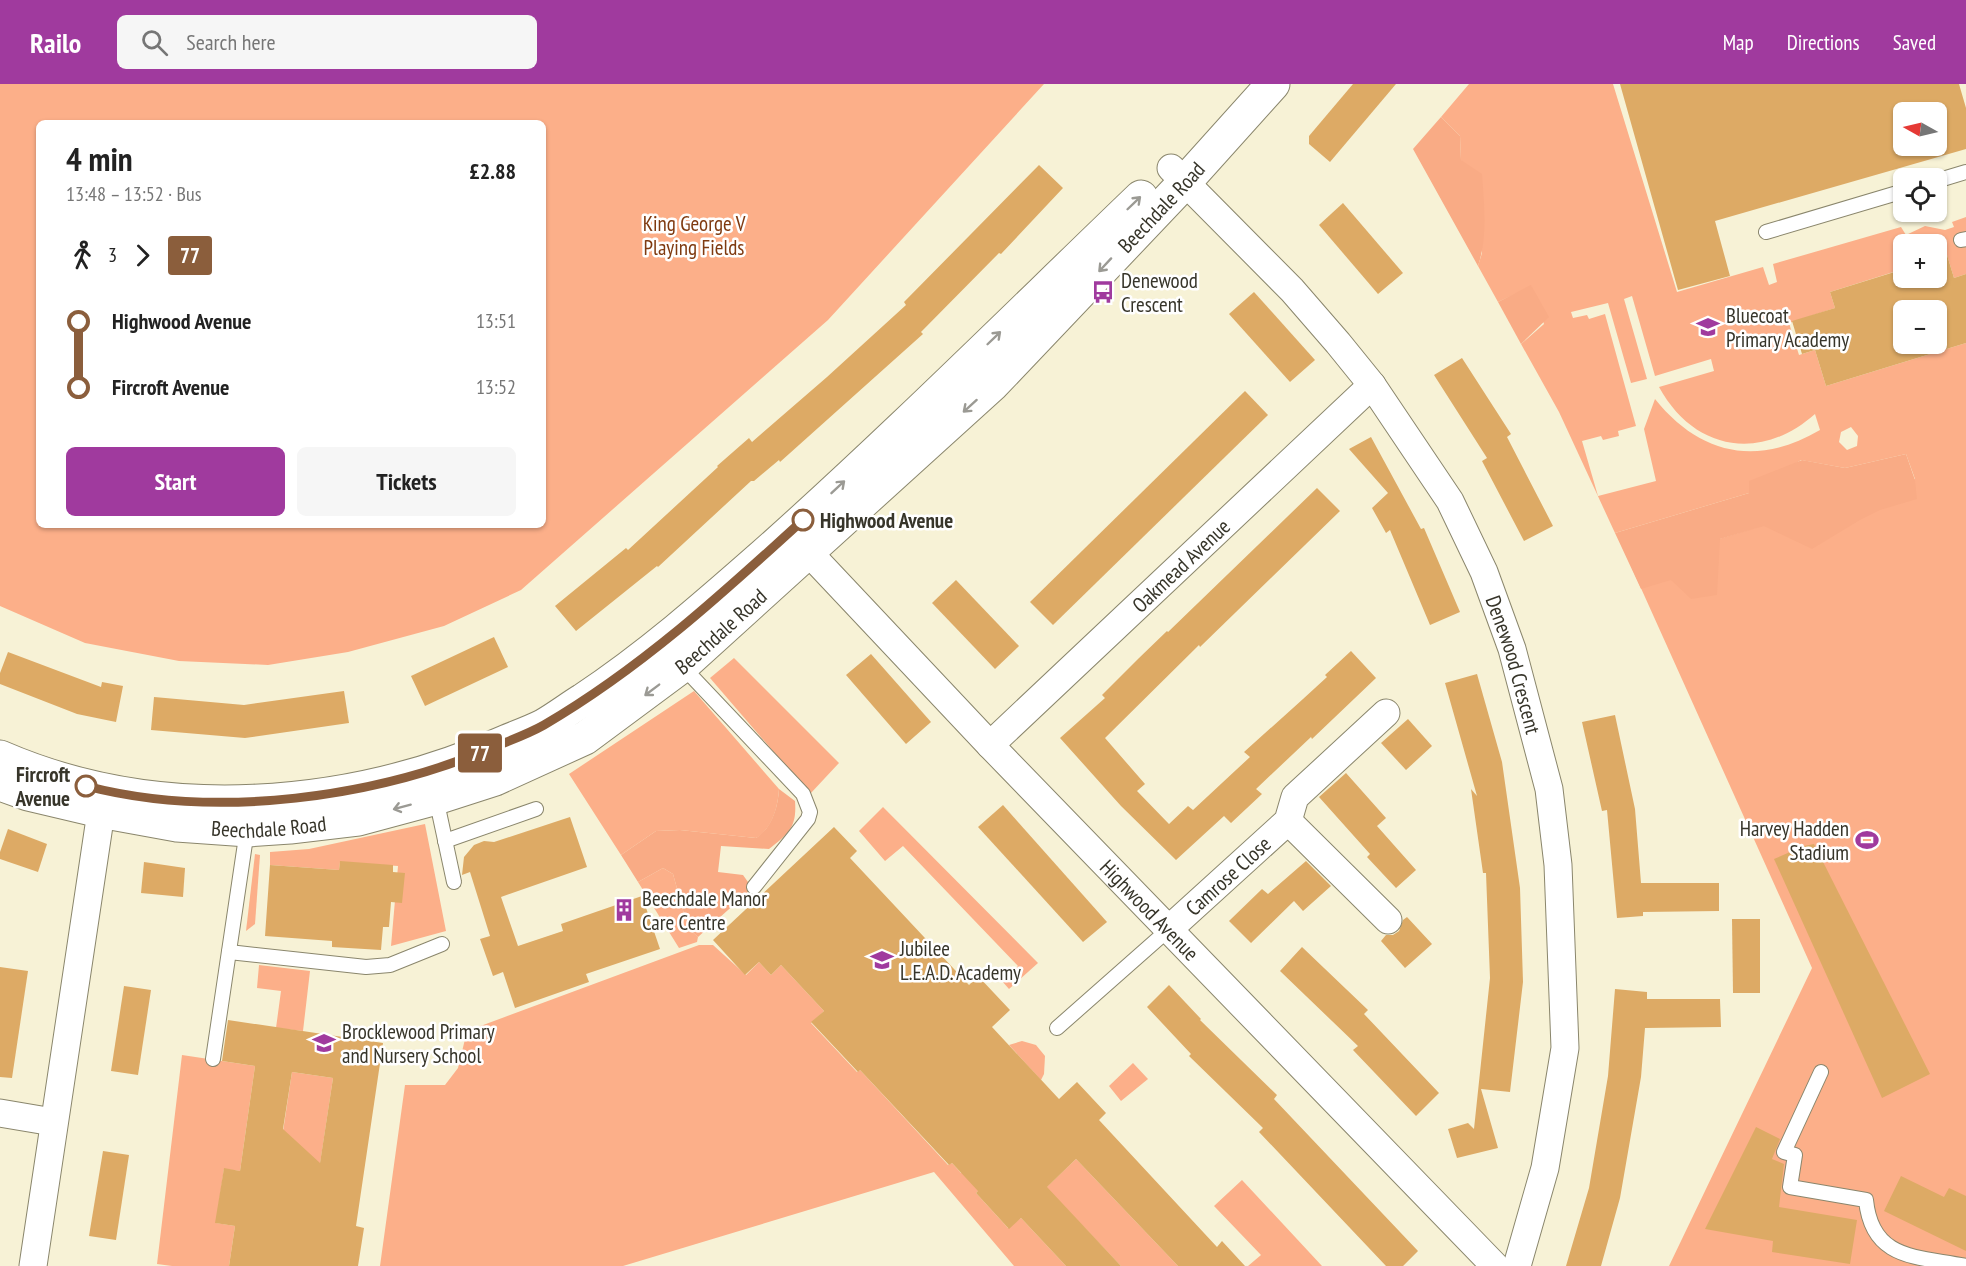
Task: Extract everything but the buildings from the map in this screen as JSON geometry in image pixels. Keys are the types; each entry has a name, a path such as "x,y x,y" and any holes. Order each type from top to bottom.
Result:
{"street":[{"name":"Beechdale Road","path":"1178,175 1192,147 1245,84"},
{"name":"Beechdale Road","path":"0,784 28,794 102,801 145,797 196,801 278,800 346,791 412,776 474,756 543,726 615,679 799,542 993,384 1178,175 1273,84"},
{"name":"Denewood Crescent","path":"1178,175 1292,290 1372,385 1450,501 1484,572 1512,650 1549,789 1558,865 1565,1048 1545,1168 1517,1266"},
{"name":"Oakmead Avenue","path":"990,745 1372,385"},
{"name":"Beechdale Road","path":"0,758 102,801 177,825 248,830 358,819 436,798 495,779 585,738 682,666 799,542"},
{"name":"Highwood Avenue","path":"799,542 990,745 1495,1266"},
{"name":"Camrose Close","path":"1168,930 1287,821 1295,797 1386,713"},
{"path":"33,1266 102,801"},
{"name":"Camrose Close","path":"1287,821 1388,920"},
{"path":"0,1113 53,1122"}],"lane":[{"path":"1947,178 1966,172"},
{"path":"1766,232 1893,194"},
{"path":"682,666 803,794 810,812 808,819 754,887"},
{"path":"436,798 454,882"},
{"path":"445,841 536,809"},
{"path":"213,1059 248,830"},
{"path":"1057,1028 1168,930"},
{"path":"229,952 366,968 390,965 442,944"},
{"path":"1821,1072 1784,1152 1795,1155 1790,1187 1866,1200 1869,1218 1877,1234 1897,1252 1966,1266"}],"green space":[{"name":"King George V Playing Fields","path":"0,84 1044,84 828,320 521,590 444,626 348,652 268,665 179,661 85,643 0,606"},
{"path":"1469,84 1613,84 1677,292 1763,267 1769,285 1777,282 1773,264 1901,227 1905,234 1893,234 1893,272 1830,292 1835,308 1789,323 1799,355 1815,350 1826,386 1930,354 1947,354 1947,349 1966,343 1966,1266 1669,1266 1812,968 1631,566 1915,479 1906,454 1845,468 1801,460 1749,493 1615,533 1559,412 1521,344 1544,324 1531,286 1498,302 1478,266 1482,253 1461,160 1460,136 1441,117","holes":["1632,296 1655,376 1711,359 1714,371 1659,387 1674,409 1691,425 1710,436 1730,442 1751,443 1773,439 1794,429 1815,414 1820,430 1797,442 1774,449 1752,451 1731,449 1710,443 1691,433 1672,418 1655,399 1644,429 1656,481 1598,496 1582,441 1601,436 1603,440 1619,436 1618,431 1636,426 1605,314 1589,319 1587,315 1573,318 1571,312 1608,303 1631,383 1647,379 1624,299","1851,427 1858,436 1857,446 1847,450 1839,442 1841,432"]},
{"path":"1966,217 1966,274 1954,278 1947,255 1947,234 1908,234 1925,226 1945,230 1954,227 1952,222"},
{"path":"734,658 839,763 810,794 710,678"},
{"path":"694,691 779,789 773,817 762,834 756,838 680,830 656,831 621,855 569,774"},
{"path":"883,807 1038,963 1009,989 1002,981 1018,966 903,846 885,861 859,831"},
{"path":"425,824 446,931 391,946 398,866 340,862 339,870 270,865 270,852 309,849"},
{"path":"255,854 260,855 255,924 246,931"},
{"path":"663,868 673,874 688,928 698,937 697,942 679,948 638,882"},
{"path":"699,945 713,945 746,975 759,962 771,975 781,965 824,1011 811,1023 857,1072 860,1070 948,1165 952,1163 961,1173 970,1165 987,1183 976,1193 1008,1228 1021,1218 1066,1266 1014,1266 934,1172 623,1266 380,1266 405,1085 445,1085 458,1068 467,1031"},
{"path":"259,965 310,971 303,1031 276,1028 281,991 257,988"},
{"path":"1022,1041 1036,1045 1045,1056 1044,1074 1041,1080 1009,1045"},
{"path":"182,1055 255,1066 240,1171 224,1169 216,1223 235,1226 229,1266 157,1264"},
{"path":"1133,1063 1148,1079 1121,1101 1109,1086"},
{"path":"292,1072 333,1078 313,1210 272,1204"},
{"path":"1076,1159 1178,1266 1121,1266 1060,1202 1029,1204"},
{"path":"1242,1180 1322,1266 1248,1266 1261,1255 1214,1206"}],"shaded area":[{"path":"1441,117 1460,136 1461,160 1482,174 1484,232 1478,266 1413,149"},
{"path":"1531,285 1549,317 1521,344 1498,302"},
{"path":"1906,454 1915,480 1917,499 1880,510 1812,549 1764,526 1720,539 1717,595 1691,599 1671,580 1641,589 1615,533 1749,493 1749,481 1802,460 1845,468"},
{"path":"779,789 795,801 795,817 790,829 769,849 721,846 718,872 743,875 748,882 748,892 698,937 688,928 673,874 663,868 638,882 621,855 656,831 680,830 756,838 770,823"}],"bus line":[{"name":"77","path":"86,786 145,797 196,801 278,800 346,791 412,776 474,756 543,726 615,679 680,629 803,520"}],"place":[{"name":"Denewood Crescent","path":"1103,292"},
{"name":"Bluecoat Primary Academy","path":"1708,327"},
{"name":"Highwood Avenue","path":"803,520"},
{"name":"Fircroft Avenue","path":"86,786"},
{"name":"Harvey Hadden Stadium","path":"1867,840"},
{"name":"Beechdale Manor Care Centre","path":"624,910"},
{"name":"Jubilee L.E.A.D. Academy","path":"882,960"},
{"name":"Brocklewood Primary and Nursery School","path":"324,1043"}]}
